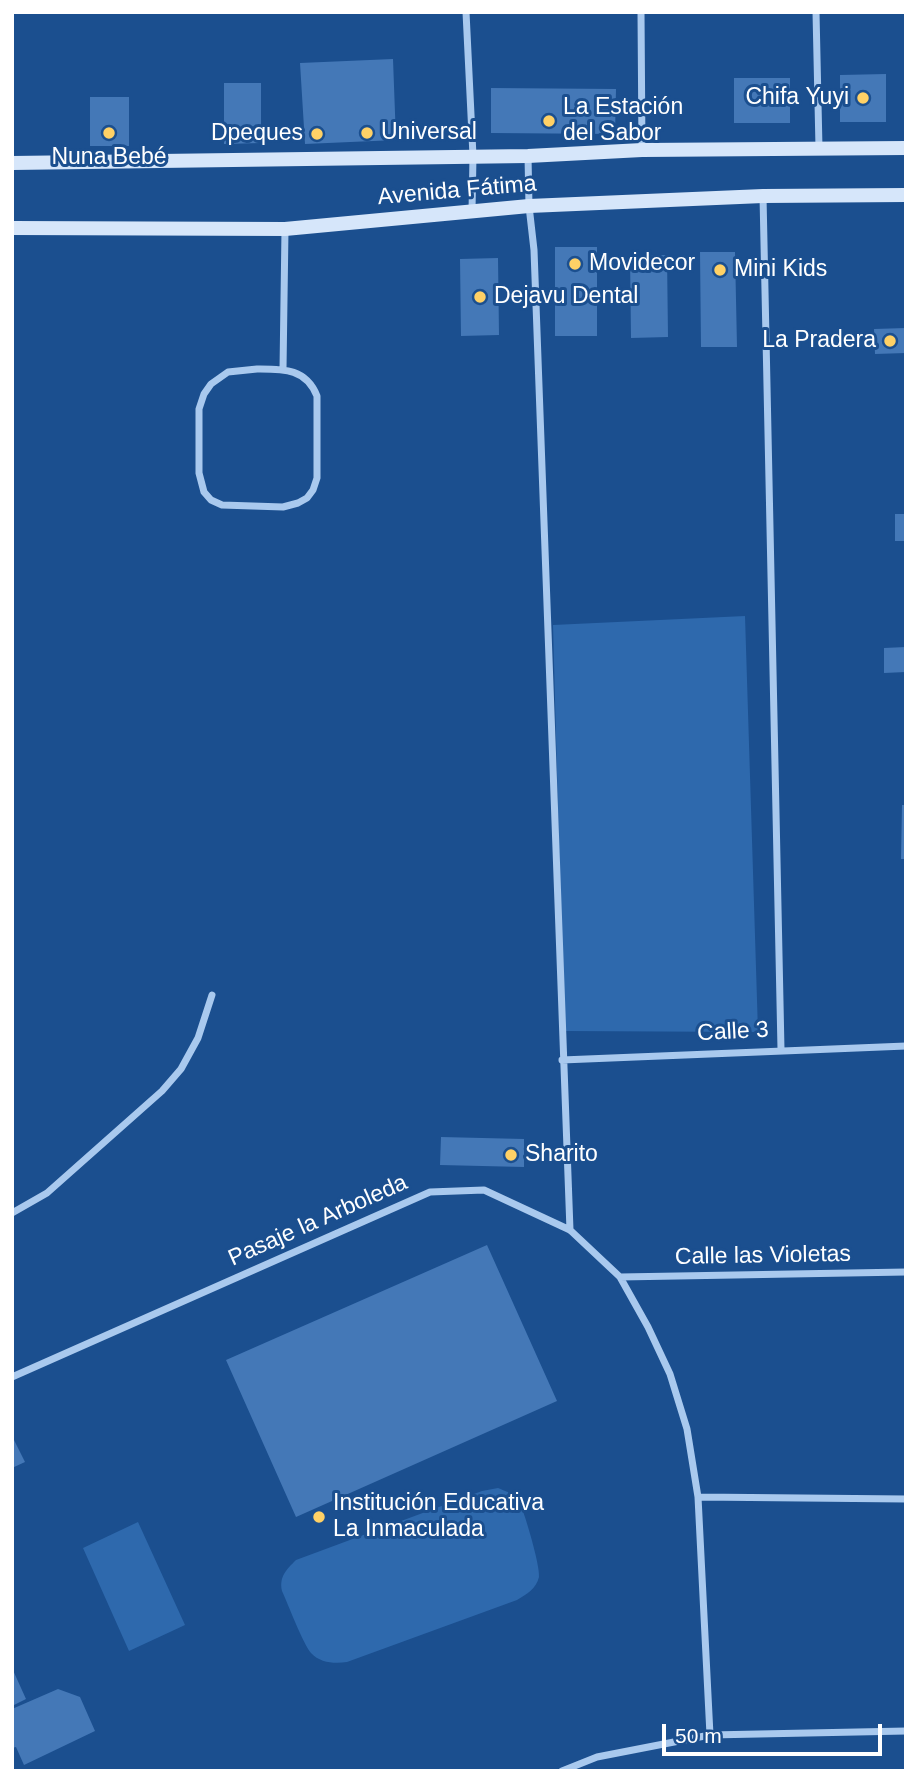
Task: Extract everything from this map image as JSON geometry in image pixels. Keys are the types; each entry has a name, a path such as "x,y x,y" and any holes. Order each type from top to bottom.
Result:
{"main road":[{"name":"Avenida Fátima","path":"12,163 528,156 642,150 906,148"},
{"name":"Avenida Fátima","path":"12,228 285,229 529,206 762,196 906,195"}],"street":[{"path":"466,12 473,156 472,211"},
{"path":"641,12 642,150"},
{"path":"816,12 819,148"},
{"path":"528,156 529,206 534,250 570,1230"},
{"path":"762,196 781,1049"},
{"path":"283,369 285,229"},
{"path":"283,369 292,370 306,379 317,396 317,478 313,490 298,503 283,507 222,506 211,500 200,484 199,409 204,394 211,384 228,372 283,369"},
{"path":"12,1213 47,1193 162,1091 181,1069 198,1038 212,995"},
{"name":"Calle 3","path":"562,1060 906,1046"},
{"name":"Pasaje la Arboleda","path":"12,1377 430,1192 484,1190 570,1230 620,1277 670,1374 687,1429 698,1497 710,1735"},
{"name":"Calle las Violetas","path":"620,1277 906,1272"},
{"path":"698,1497 906,1499"},
{"path":"562,1771 597,1757 710,1735 906,1731"}],"shaded area":[{"path":"745,616 758,1032 564,1031 553,625"},
{"path":"498,1488 517,1498 527,1524 539,1571 538,1581 531,1591 517,1600 347,1662 328,1662 311,1653 282,1591 284,1574 296,1560 482,1491"},
{"path":"138,1522 185,1625 129,1651 83,1548"}],"building":[{"path":"393,59 396,140 305,144 300,63"},
{"name":"Chifa Yuyi","path":"886,74 886,122 840,122 840,75"},
{"path":"734,78 790,78 790,123 734,123"},
{"path":"224,83 261,83 261,143 224,144"},
{"path":"491,88 616,89 615,134 491,133"},
{"path":"90,97 129,97 129,146 90,146"},
{"path":"555,247 597,247 597,336 555,336"},
{"path":"700,252 735,252 737,347 701,347"},
{"path":"667,255 668,337 631,338 630,256"},
{"name":"Dejavu Dental","path":"498,258 499,335 461,336 460,259"},
{"name":"La Pradera","path":"906,328 906,353 875,354 874,329"},
{"path":"895,514 906,514 906,541 895,541"},
{"path":"906,647 906,672 884,673 884,648"},
{"path":"902,805 906,805 906,859 901,859"},
{"path":"441,1137 524,1139 524,1167 440,1165"},
{"path":"487,1245 557,1401 296,1517 226,1360"},
{"path":"12,1436 25,1462 12,1468"},
{"path":"12,1668 26,1699 12,1706"},
{"path":"58,1689 80,1697 95,1731 24,1765 16,1747 12,1748 12,1709"}],"place":[{"name":"Chifa Yuyi","path":"863,98"},
{"name":"La Estación del Sabor","path":"549,121"},
{"name":"Nuna Bebé","path":"109,133"},
{"name":"Universal","path":"367,133"},
{"name":"Dpeques","path":"317,134"},
{"name":"Movidecor","path":"575,264"},
{"name":"Mini Kids","path":"720,270"},
{"name":"Dejavu Dental","path":"480,297"},
{"name":"La Pradera","path":"890,341"},
{"name":"Sharito","path":"511,1155"},
{"name":"Institución Educativa La Inmaculada","path":"319,1517"}]}
